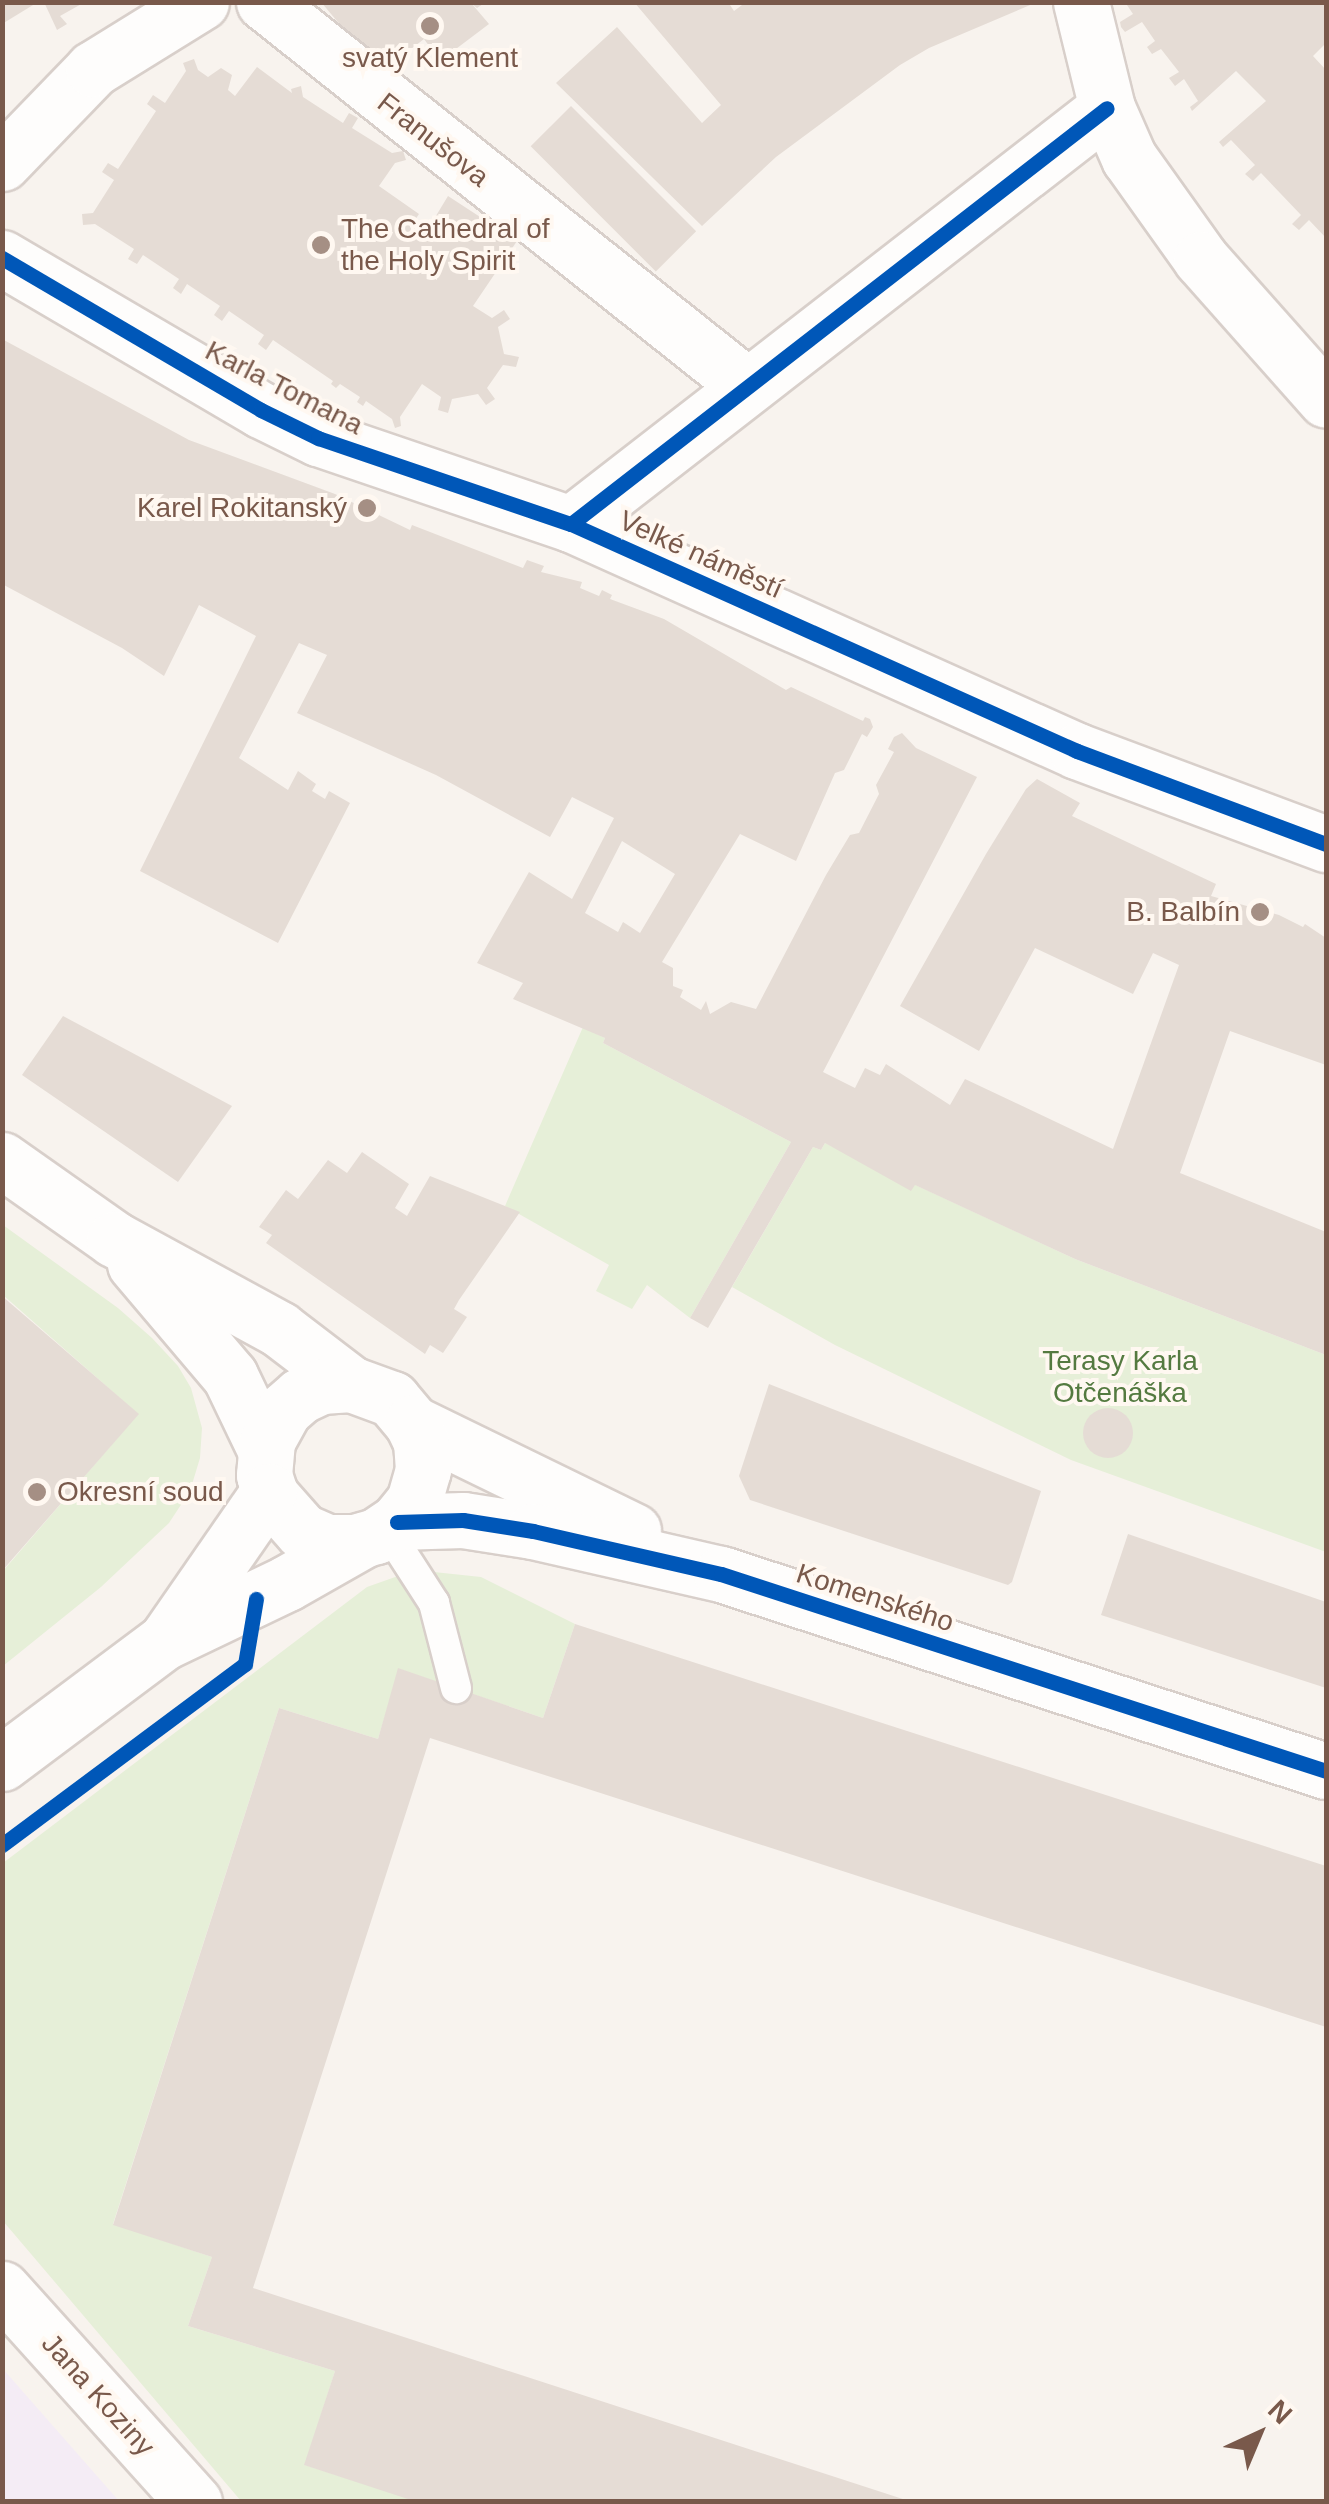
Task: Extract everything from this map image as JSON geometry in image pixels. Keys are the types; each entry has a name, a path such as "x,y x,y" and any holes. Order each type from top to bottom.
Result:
{"street":[{"path":"2,163 93,69 201,2"},
{"name":"Franušova","path":"264,2 746,385"},
{"path":"1081,2 1107,108 1129,158 1167,217 1326,400"},
{"name":"Velké náměstí","path":"1107,108 571,524 1077,751 1326,844"},
{"name":"Karla Tomana","path":"23,271 261,410 318,438 571,524"},
{"name":"Komenského","path":"2,1160 114,1238 279,1329 351,1384 392,1400 412,1423 721,1574"},
{"name":"Komenského","path":"114,1238 230,1376 267,1470"},
{"path":"351,1384 321,1386 289,1405 272,1428 267,1470 278,1510 302,1532 327,1542 382,1531"},
{"path":"2,1762 164,1642 287,1584 382,1531 416,1496 423,1470 421,1442 412,1423"},
{"path":"164,1642 267,1470"},
{"name":"Komenského","path":"382,1531 463,1520 533,1531 721,1574 1326,1770"},
{"name":"Jana Koziny","path":"2,2289 194,2502"}],"lane":[{"path":"382,1531 434,1602 456,1688"}],"shaded area":[{"path":"3,2369 119,2501 3,2501"}],"green space":[{"path":"583,1027 605,1038 603,1043 791,1142 690,1318 647,1285 632,1309 596,1291 609,1265 505,1206"},
{"name":"Terasy Karla Otčenáška","path":"825,1143 1075,1259 1326,1355 1326,1552 1071,1460 835,1345 732,1287 813,1147 821,1150"},
{"path":"3,1225 118,1308 152,1338 178,1366 191,1388 202,1428 200,1458 190,1491 169,1523 101,1587 3,1666 3,1571 138,1414 3,1295"},
{"path":"415,1570 481,1577 575,1624 543,1718 399,1669 378,1739 279,1708 113,2224 212,2257 188,2326 335,2371 305,2465 417,2501 241,2501 3,2221 3,1863 367,1587"}],"building":[{"path":"2,2 38,2 2,24"},
{"path":"44,2 85,2 60,16 67,24 57,30"},
{"path":"321,2 486,2 477,8 472,4 489,24 440,61 424,39 406,53 405,61 397,60 394,47 373,64"},
{"path":"634,2 728,2 734,11 746,2 1035,3 929,48 900,65 776,157 702,226 556,83 617,27 702,123 721,105"},
{"path":"1125,2 1326,2 1326,43 1313,56 1326,70 1326,238 1309,220 1299,230 1292,224 1301,215 1261,173 1253,181 1245,174 1255,165 1231,140 1223,147 1219,142 1266,101 1236,71 1192,111 1190,107 1198,101 1184,79 1175,86 1169,78 1179,72 1161,49 1152,54 1147,47 1155,41 1142,22 1125,32 1121,27 1120,22 1133,14"},
{"name":"The Cathedral of the Holy Spirit","path":"194,59 198,70 208,77 221,68 232,75 228,90 235,96 257,67 292,93 291,89 301,86 303,97 343,123 349,113 358,118 352,128 392,153 403,151 406,160 395,163 379,186 419,214 415,220 428,229 448,196 517,241 473,306 492,318 504,310 510,319 498,327 504,354 519,357 516,367 503,365 487,388 495,399 486,405 478,394 452,399 448,413 438,410 441,397 422,384 400,417 401,426 395,428 392,419 366,401 363,406 357,402 360,397 340,384 336,388 331,384 333,381 273,340 266,350 258,344 264,335 229,311 222,321 214,315 220,306 187,284 181,294 173,288 179,279 143,255 137,264 128,259 134,249 95,224 83,225 82,214 93,213 114,180 102,172 108,163 118,169 156,111 147,104 153,95 165,103 186,71 183,63"},
{"path":"571,106 696,231 656,271 531,146"},
{"path":"2,339 189,440 335,494 410,530 412,525 523,568 527,560 544,566 541,572 582,582 580,588 599,596 602,590 612,595 610,599 664,619 786,690 791,687 863,721 865,717 870,719 873,727 867,737 862,734 844,770 835,773 796,861 740,834 662,962 673,968 673,986 683,990 680,997 701,1010 706,1001 710,1014 731,1002 756,1009 826,875 850,835 859,833 879,794 876,785 894,752 888,749 894,737 902,733 916,748 977,777 823,1072 855,1088 865,1068 880,1075 886,1064 950,1105 965,1079 1113,1149 1179,965 1153,953 1133,994 1035,948 979,1051 900,1006 986,854 1026,789 1037,779 1080,803 1072,816 1216,884 1211,896 1279,915 1303,927 1305,924 1326,938 1326,1065 1230,1031 1180,1173 1326,1232 1326,1355 1075,1259 915,1185 911,1191 825,1143 821,1150 813,1147 708,1328 690,1318 791,1142 603,1043 605,1038 513,999 523,983 477,963 529,872 572,899 614,818 572,797 550,837 436,775 297,713 327,655 299,643 239,758 288,790 298,771 316,784 312,791 325,799 329,791 350,803 278,943 140,871 256,636 199,605 164,676 122,648 2,584","holes":["622,841 675,874 640,933 623,922 618,932 585,913"]},
{"path":"63,1016 232,1106 178,1182 22,1075"},
{"path":"362,1152 409,1184 395,1208 407,1216 430,1176 520,1212 454,1309 467,1317 443,1353 430,1345 425,1354 266,1243 272,1235 259,1227 286,1190 298,1199 328,1160 347,1173"},
{"name":"Okresní soud","path":"2,1296 139,1414 2,1571"},
{"path":"769,1384 1041,1491 1012,1582 1008,1585 750,1500 739,1476"},
{"path":"1108,1408 1125,1416 1133,1433 1125,1450 1108,1458 1091,1450 1083,1433 1091,1416"},
{"path":"1128,1534 1326,1602 1326,1688 1101,1615"},
{"path":"575,1624 1326,1866 1326,2027 430,1738 253,2288 912,2502 417,2502 304,2465 335,2371 188,2326 212,2257 113,2225 279,1708 378,1739 398,1668 543,1718"}],"cycle path":[{"path":"571,524 1107,108"},
{"path":"2,258 261,410 318,438 571,524 1077,751 1326,844"},
{"path":"397,1522 463,1520 533,1531 721,1574 1326,1771"},
{"path":"2,1845 245,1664 256,1599"}],"place":[{"name":"svatý Klement","path":"430,26"},
{"name":"The Cathedral of the Holy Spirit","path":"321,245"},
{"name":"Karel Rokitanský","path":"367,508"},
{"name":"B. Balbín","path":"1260,912"},
{"name":"Okresní soud","path":"37,1492"}]}
